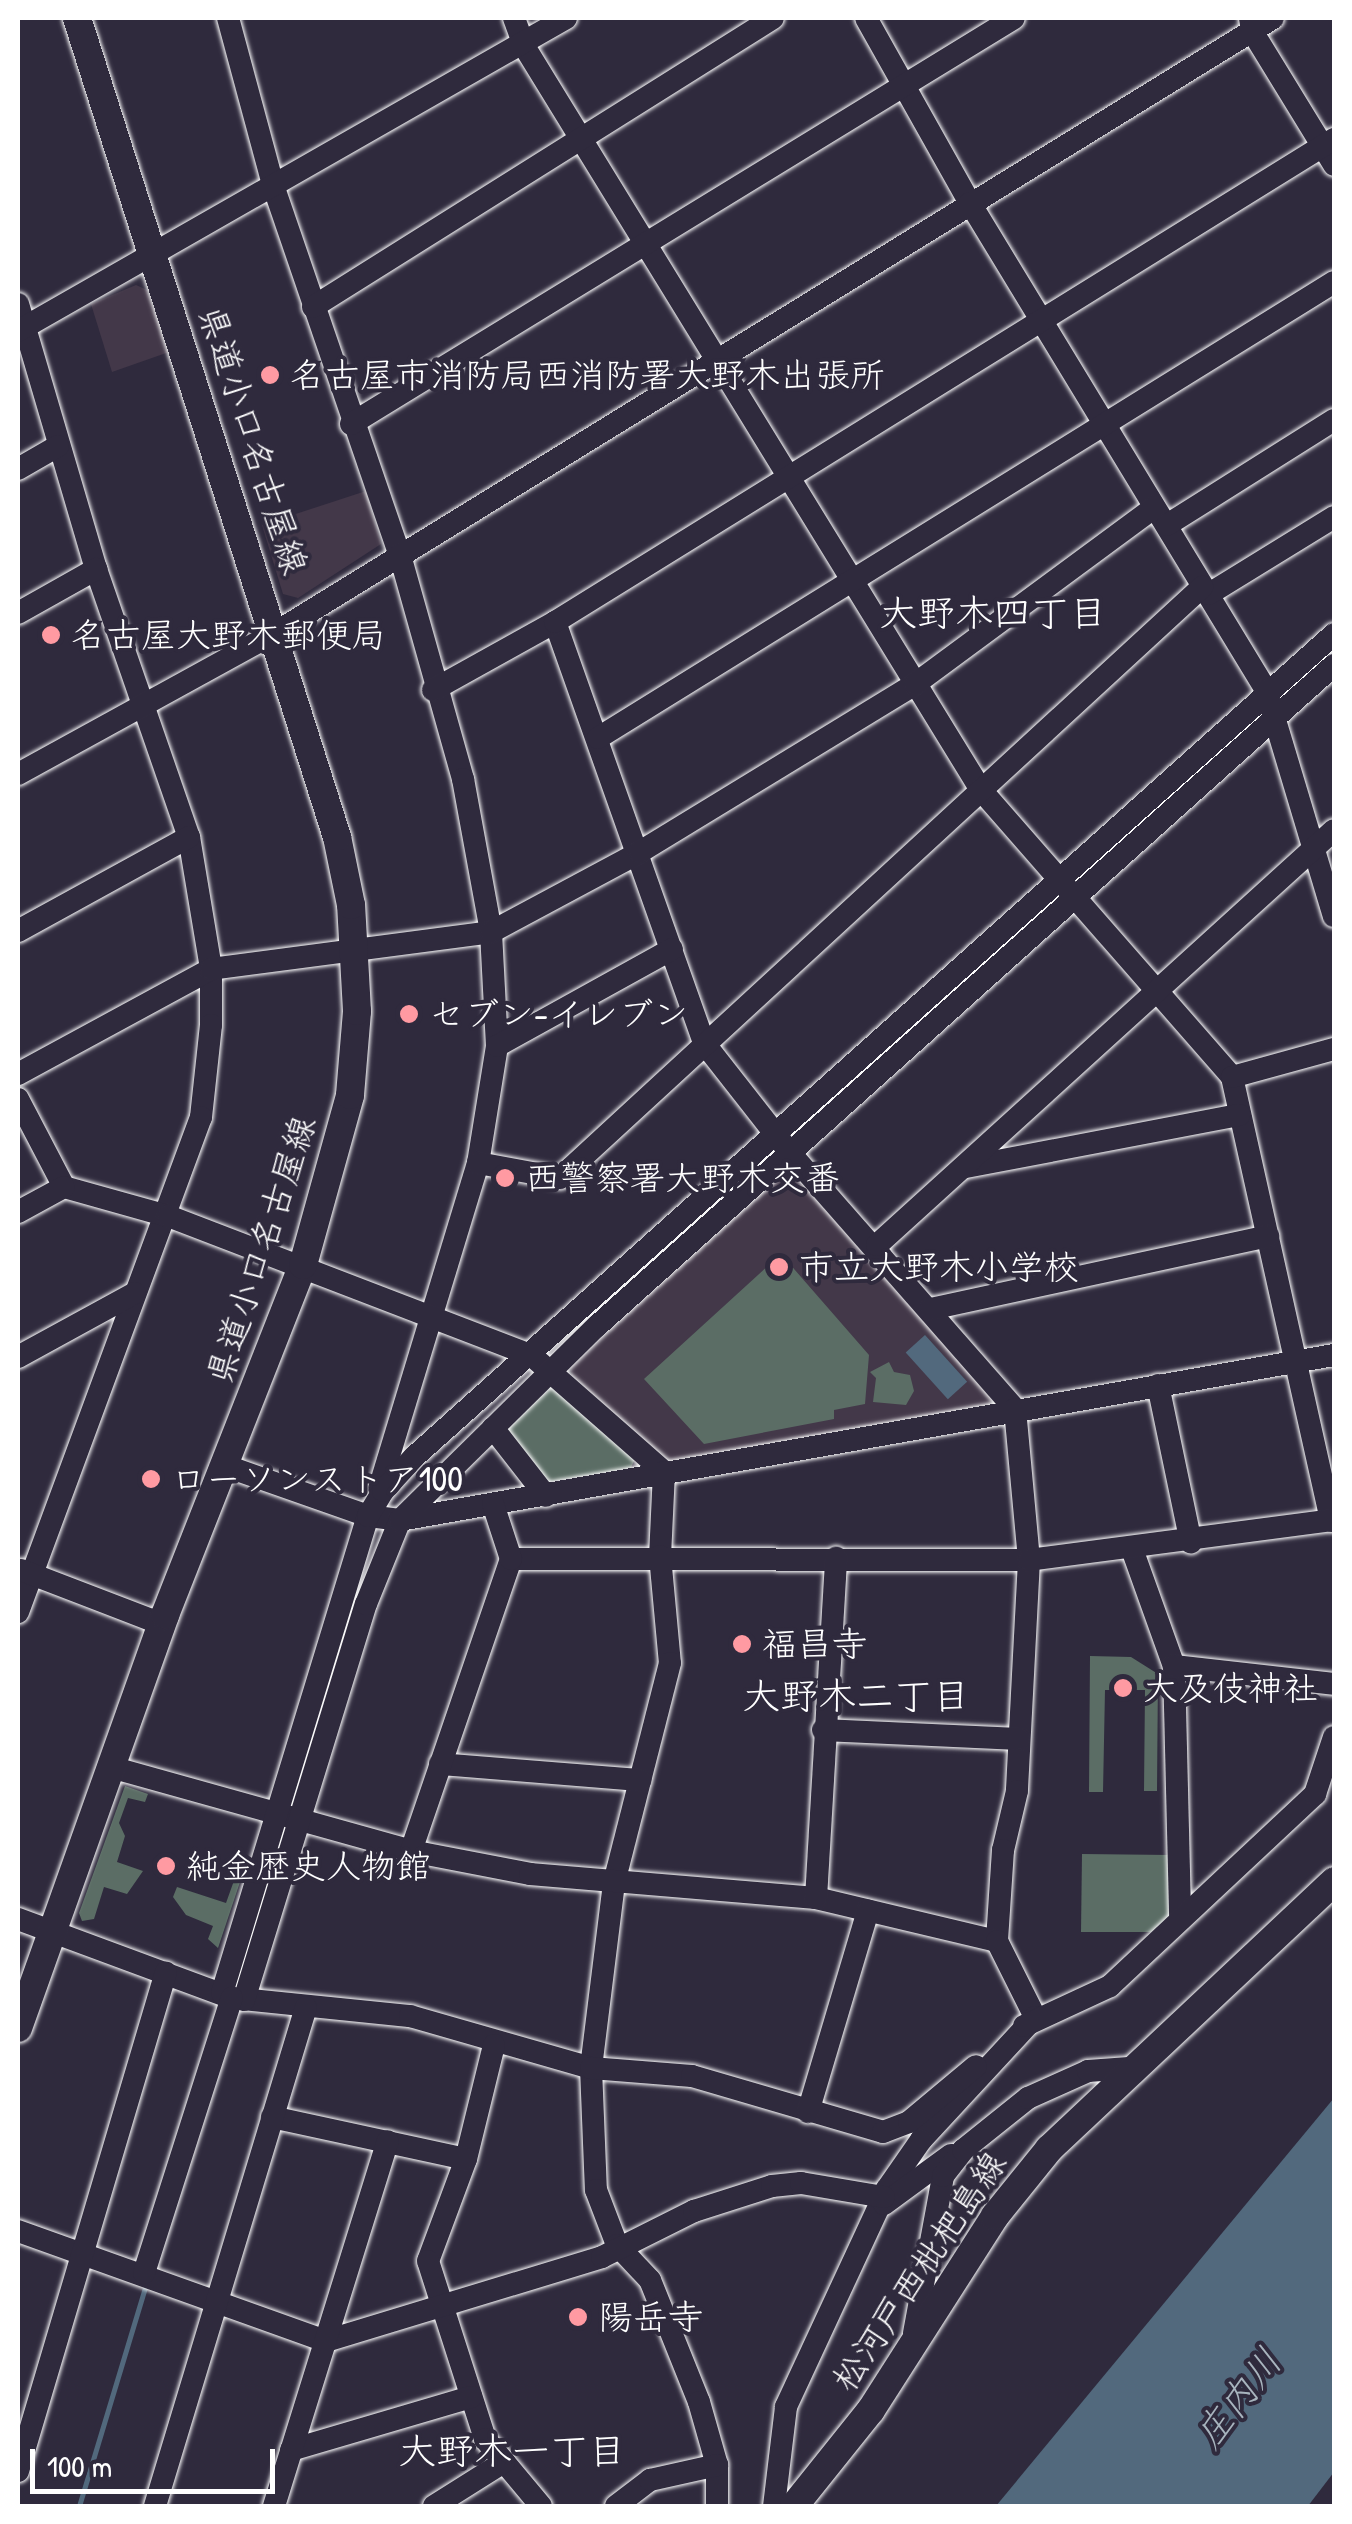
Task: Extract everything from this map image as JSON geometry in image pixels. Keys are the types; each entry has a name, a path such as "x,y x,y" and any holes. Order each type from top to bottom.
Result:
{"main road":[{"name":"県道小口名古屋線","path":"18,2028 162,1624 304,1265 350,1095 356,953 337,837 77,18"},
{"name":"松河戸西枇杷島線","path":"794,2506 870,2410 995,2216 1129,2068 1334,1881"}],"street":[{"path":"510,1559 660,1556 1029,1560 1191,1543 1333,1520 1232,1077 982,790 524,46 514,18"},
{"path":"21,329 524,46 566,18"},
{"path":"313,307 773,18"},
{"path":"866,18 970,203 1266,690 1326,838 1334,916"},
{"path":"352,424 902,83 1014,18"},
{"path":"18,774 275,633 716,362 1251,24 1273,18"},
{"path":"231,19 273,185 400,556 433,690 463,779 491,932 497,1046 478,1163 430,1312 396,1441 368,1516 275,1817 232,1997"},
{"path":"433,690 555,622 1042,317 1330,150 1251,24"},
{"path":"598,738 1334,282"},
{"path":"18,304 21,329 96,569 188,837 211,969 201,1117 168,1216 25,1572 18,1612"},
{"path":"18,1074 211,969 356,953 491,932 640,852 915,684 1161,516 1334,420"},
{"path":"18,469 58,446"},
{"path":"478,1163 560,1178 704,1042 1206,590 1334,517"},
{"path":"18,612 96,569"},
{"path":"555,622 640,852 704,1042 791,1154 877,1244 1015,1410 1029,1560 1019,1739 997,1942 1035,2018"},
{"path":"368,1516 414,1457 540,1363 791,1154 1069,890 1266,690 1334,634"},
{"path":"144,2273 232,1997 299,1823 366,1604 400,1520 493,1428 540,1363 774,1132 1069,890 1334,665"},
{"path":"18,931 188,837"},
{"path":"877,1244 1326,838"},
{"path":"497,1046 672,950"},
{"path":"1232,1077 1334,1049"},
{"path":"18,1099 64,1186"},
{"path":"962,1167 1239,1115"},
{"path":"18,1212 64,1186 168,1216 430,1312 540,1363 664,1472"},
{"path":"931,1309 1268,1236"},
{"path":"18,1357 134,1293"},
{"path":"226,1466 368,1516 400,1520 1334,1356"},
{"path":"1158,1385 1191,1543"},
{"path":"493,1428 546,1496"},
{"path":"664,1472 660,1556 670,1663 614,1883 592,2068 596,2190 620,2249 650,2280 717,2465 716,2506"},
{"path":"410,1852 510,1559 493,1504"},
{"path":"1132,1549 1174,1666 1180,1917"},
{"path":"816,1898 836,1558"},
{"path":"25,1572 162,1624"},
{"path":"1174,1666 1334,1684"},
{"path":"824,1730 1019,1739"},
{"path":"18,1919 232,1997 410,2016 494,2045 592,2068 692,2076 883,2132 909,2122 1035,2018 1110,1986 1315,1794 1334,1737"},
{"path":"440,1764 640,1780"},
{"path":"112,1767 275,1817 410,1852 614,1883 816,1898 997,1942"},
{"path":"808,2112 868,1910"},
{"path":"18,2471 166,1972"},
{"path":"155,2506 306,2007"},
{"path":"774,2506 786,2407 881,2202 921,2140 1035,2018"},
{"path":"494,2045 466,2158 428,2262 486,2439 540,2506"},
{"path":"18,2231 326,2341 620,2249 694,2210 772,2186 801,2183 881,2202 963,2150 1028,2098 1088,2071 1129,2068"},
{"path":"272,2117 466,2158"},
{"path":"274,2506 388,2141"},
{"path":"910,2346 943,2176 963,2150"},
{"path":"291,2450 471,2397"},
{"path":"434,2506 504,2462"},
{"path":"616,2506 650,2480 717,2465"}],"shaded area":[{"path":"136,285 147,290 169,352 112,372 91,304"},
{"path":"366,491 381,544 298,598 283,594 262,525"},
{"name":"市立大野木小学校","path":"787,1168 796,1169 994,1397 988,1406 669,1462 572,1376 570,1366"}],"green space":[{"path":"781,1254 869,1355 865,1404 834,1410 834,1419 704,1444 644,1379"},
{"path":"889,1362 894,1372 910,1375 914,1391 906,1405 873,1402 876,1378 870,1372"},
{"path":"551,1377 636,1456 631,1468 549,1482 500,1428"},
{"path":"1090,1656 1131,1657 1158,1674 1157,1791 1144,1791 1145,1690 1105,1690 1103,1792 1089,1792"},
{"path":"125,1786 148,1794 145,1802 128,1798 119,1823 125,1836 117,1862 143,1871 127,1894 104,1887 94,1919 82,1921 79,1913"},
{"path":"1082,1854 1171,1855 1171,1917 1151,1932 1081,1932"},
{"path":"236,1857 247,1861 218,1948 208,1939 213,1926 186,1915 173,1897 177,1887 226,1903 236,1875 228,1864"}],"water":[{"path":"925,1335 967,1382 948,1399 906,1352"},
{"name":"庄内川","path":"1334,2098 1334,2472 1308,2506 996,2506"}],"waterway":[{"path":"79,2506 146,2284"}],"place":[{"name":"名古屋市消防局西消防署大野木出張所","path":"270,375"},
{"name":"名古屋大野木郵便局","path":"51,635"},
{"name":"セブン-イレブン","path":"409,1014"},
{"name":"西警察署大野木交番","path":"505,1178"},
{"name":"市立大野木小学校","path":"779,1267"},
{"name":"ローソンストア100","path":"151,1479"},
{"name":"福昌寺","path":"742,1644"},
{"name":"大及伎神社","path":"1123,1688"},
{"name":"純金歴史人物館","path":"166,1866"},
{"name":"陽岳寺","path":"578,2317"}],"district":[{"name":"大野木四丁目","path":"993,613"},
{"name":"大野木二丁目","path":"856,1696"},
{"name":"大野木一丁目","path":"512,2451"}]}
